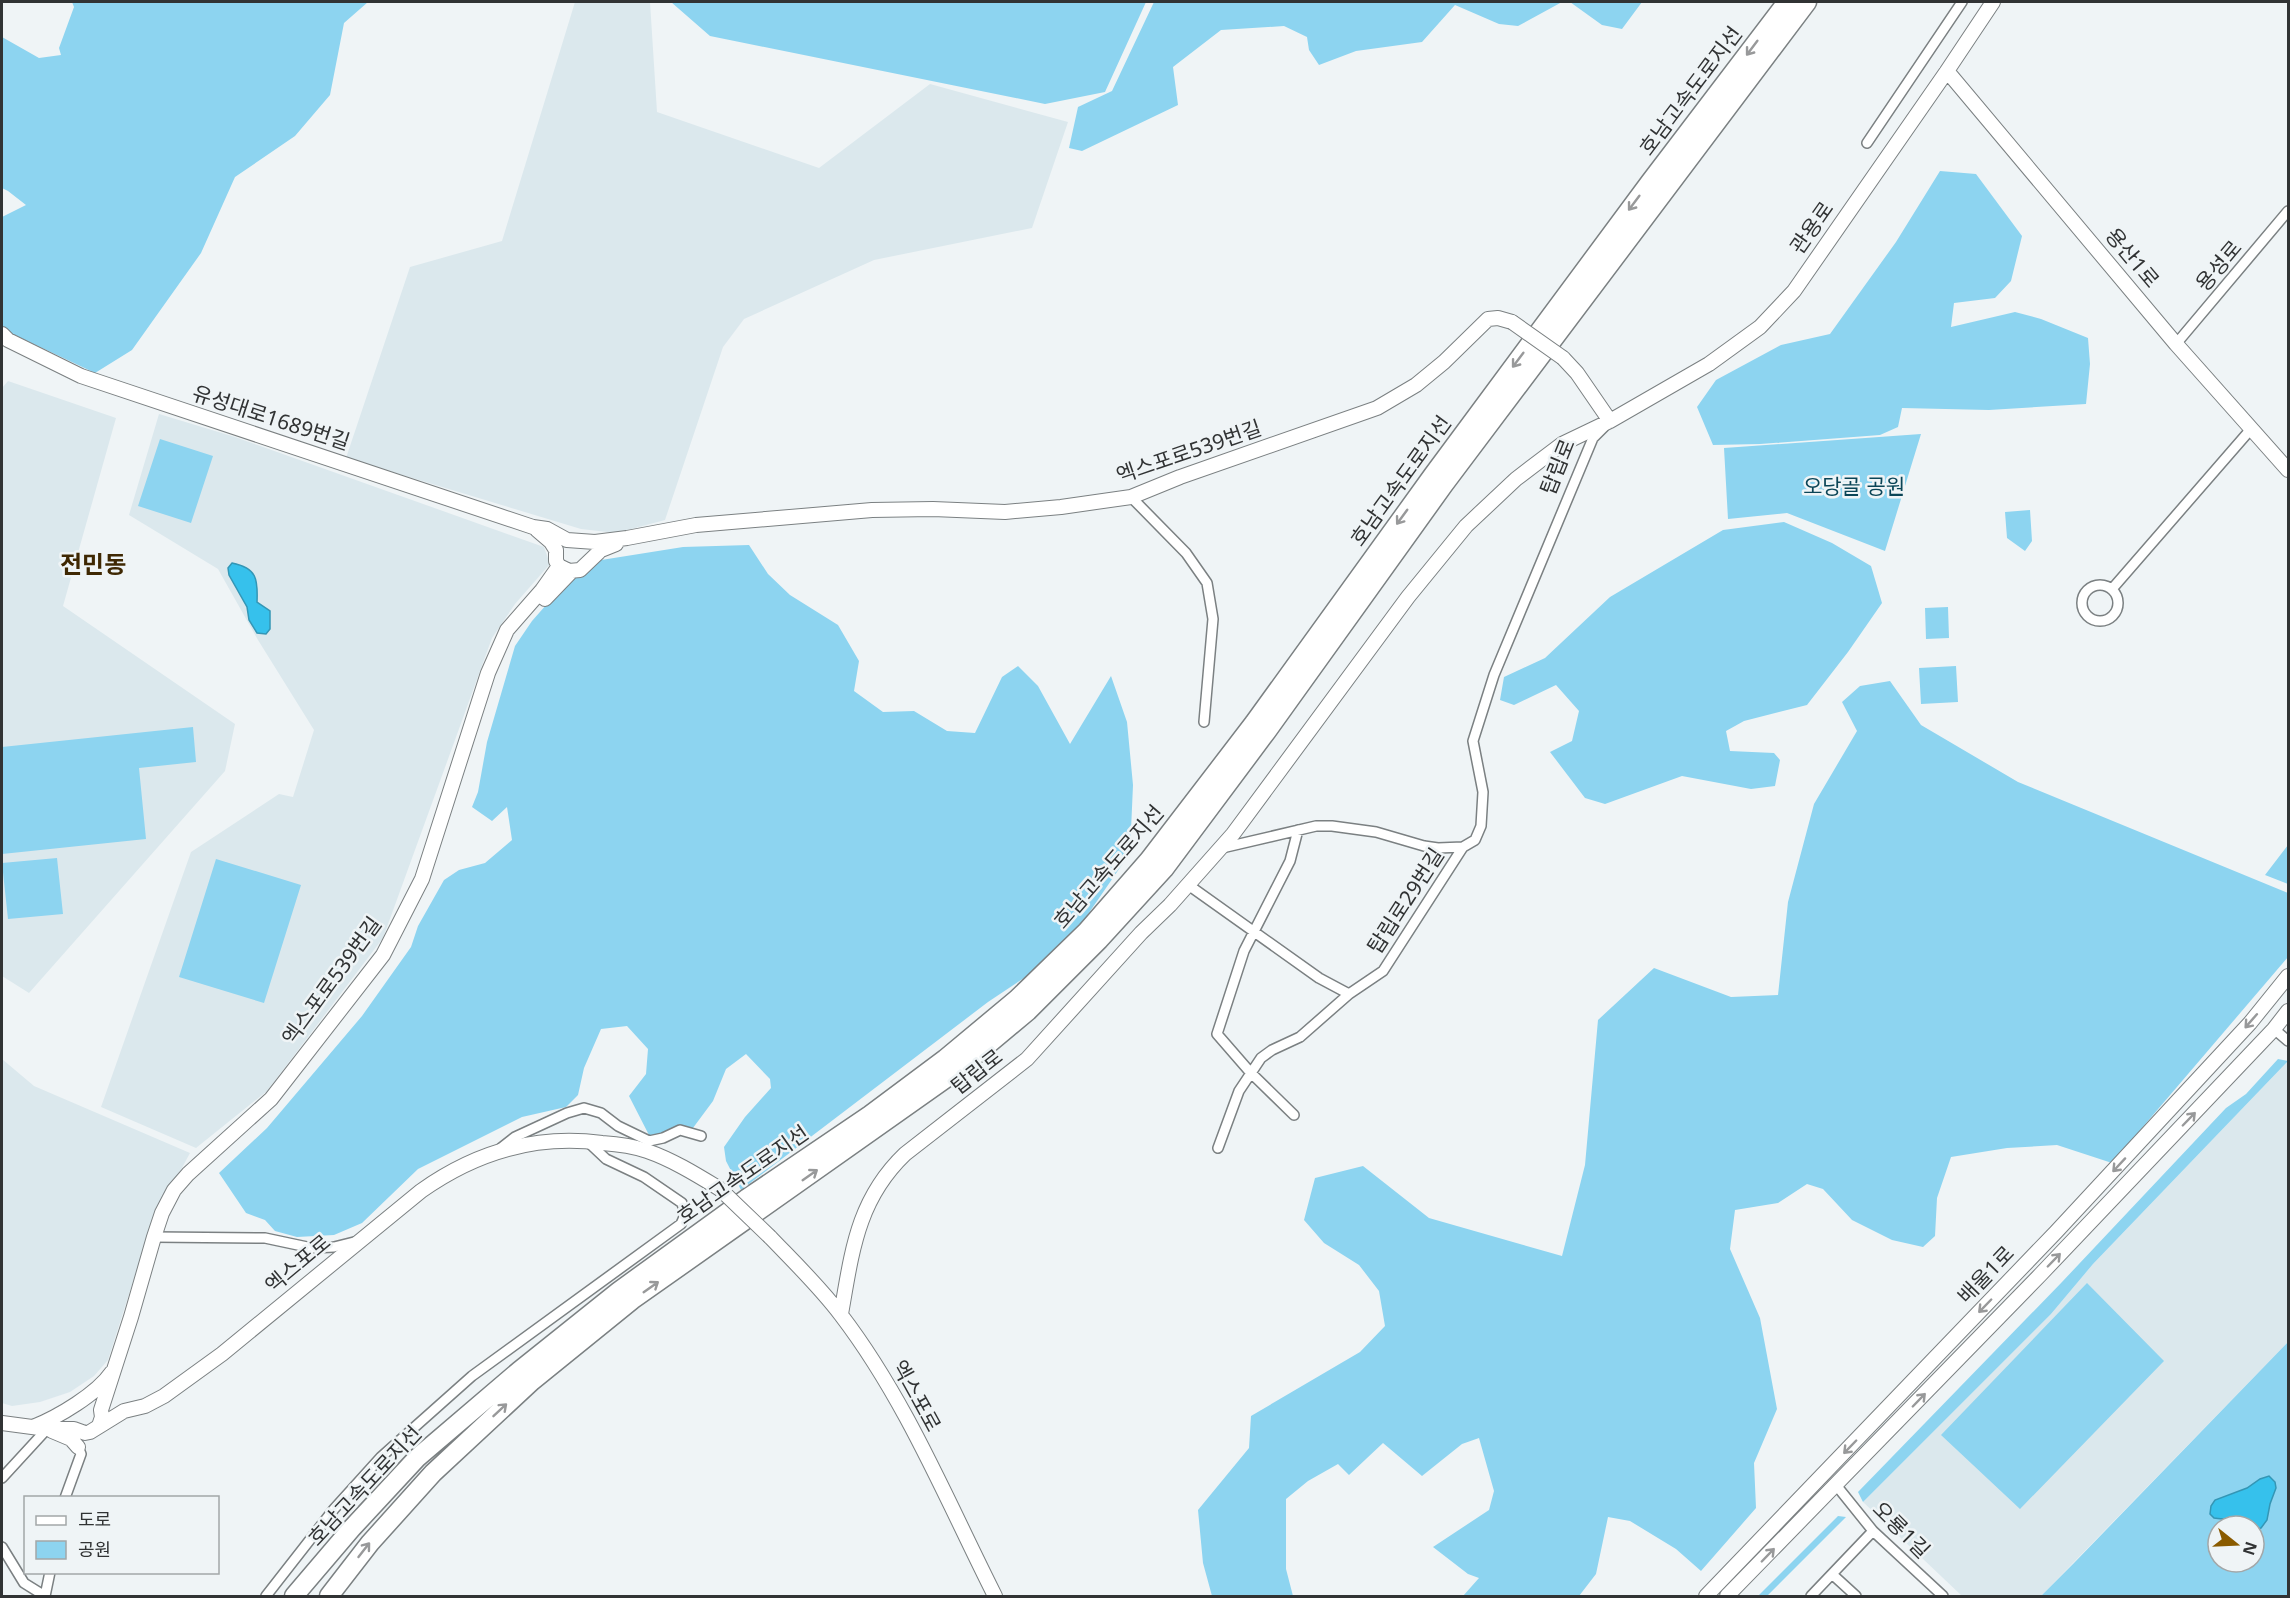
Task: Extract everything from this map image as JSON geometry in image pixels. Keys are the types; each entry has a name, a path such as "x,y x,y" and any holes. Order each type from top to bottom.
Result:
{"highway":[{"name":"호남고속도로지선","path":"294,1596 352,1528 417,1458 519,1371 619,1290 746,1199 870,1116 945,1059 1017,999 1087,931 1149,860 1254,723 1454,446 1787,2"},
{"name":"호남고속도로지선","path":"328,1596 370,1543 433,1473 532,1381 632,1300 955,1072 1028,1011 1099,940 1164,869 1267,731 1459,465 1807,2"}],"main road":[{"name":"관용로","path":"1610,421 1709,364 1760,327 1794,291 1993,2"},
{"name":"용산1로","path":"1947,70 2176,344 2289,470"},
{"name":"엑스포로539번길","path":"627,538 696,525 872,510 933,509 1005,512 1131,497 1180,477 1377,408 1416,385 1444,362 1488,319 1498,318 1512,322 1563,357 1577,373 1610,421"},
{"name":"유성대로1689번길","path":"2,334 8,340 81,376 533,527 547,529 567,540"},
{"name":"탑립로","path":"841,1314 856,1235 864,1211 889,1170 905,1154 1027,1059 1220,848 1286,763 1408,597 1466,526 1516,479 1562,444 1610,421"},
{"path":"533,527 551,542 556,550 556,561 565,569 579,570 601,550 627,538"},
{"path":"556,550 562,542 567,540 582,542 627,538"},
{"path":"582,542 587,551 587,562"},
{"name":"엑스포로539번길","path":"101,1411 154,1237 162,1213 174,1190 188,1174 271,1099 383,955 422,879 488,673 507,630 542,590 565,569"},
{"name":"배울1로","path":"1706,1596 2056,1232 2250,1023 2289,976"},
{"name":"배울1로","path":"1727,1596 2049,1266 2289,1011"},
{"name":"엑스포로","path":"121,1411 145,1406 164,1396 222,1354 360,1240 444,1175 474,1159 500,1149 528,1143 586,1140 625,1145 646,1151 691,1171 720,1189 807,1275 841,1314 871,1357 904,1413 995,1596"},
{"path":"40,1429 56,1415 84,1399 106,1380 116,1365"},
{"path":"109,1390 112,1402 121,1411"},
{"path":"80,1450 97,1428 101,1411 94,1401 84,1399"},
{"path":"71,1407 69,1419 77,1430 80,1450"},
{"path":"101,1411 121,1411"},
{"path":"40,1429 77,1430 85,1433 97,1428 121,1411"},
{"path":"2,1423 62,1434 80,1450"}],"street":[{"path":"1867,143 1962,2"},
{"name":"용성로","path":"2176,344 2288,212"},
{"name":"탑립로","path":"1463,847 1475,840 1481,826 1483,792 1473,741 1494,675 1593,438 1610,421"},
{"path":"2112,589 2251,429"},
{"path":"1131,497 1186,554 1207,583 1213,619 1204,722"},
{"path":"2095,585 2107,585 2112,589 2119,599 2114,616 2109,620 2097,621 2086,616 2082,604 2085,592 2095,585"},
{"path":"1220,848 1316,826 1376,832 1438,848 1463,847"},
{"path":"1294,1115 1250,1072 1217,1034 1244,951 1290,861 1298,830"},
{"name":"탑립로29번길","path":"1218,1148 1239,1091 1261,1058 1300,1037 1349,994 1383,971 1463,847"},
{"path":"1187,884 1319,978 1349,994"},
{"path":"2274,1029 2289,1041"},
{"name":"엑스포로","path":"500,1149 515,1137 567,1113 584,1108 601,1113 618,1126 649,1141 663,1138 680,1130 701,1136"},
{"path":"267,1596 334,1509 381,1457 472,1376 681,1224 685,1215 682,1203 644,1177 606,1159 586,1140"},
{"path":"154,1237 265,1238 312,1248 334,1247 360,1240"},
{"path":"2,1478 40,1429"},
{"path":"65,1496 80,1450"},
{"name":"오룡1길","path":"1836,1485 1873,1532 1943,1596"},
{"path":"1811,1596 1873,1532"},
{"path":"2,1547 24,1583 45,1596 50,1574"},
{"path":"1833,1575 1856,1596"}],"shaded area":[{"path":"575,2 650,2 657,112 819,168 930,84 1068,122 1032,228 874,260 744,319 723,347 665,520 616,533 581,529 346,458 410,267 502,241"},
{"path":"8,381 116,418 63,606 235,724 225,771 29,993 2,976 2,388"},
{"path":"159,414 235,437 544,547 550,564 515,604 492,638 383,938 267,1091 196,1148 101,1107 191,852 279,794 293,797 314,730 258,640 218,569 129,515"},
{"path":"232,563 247,568 254,576 257,602 270,611 270,629 266,634 257,633 249,620 247,607 229,575 228,568"},
{"path":"2,1059 34,1086 190,1153 151,1225 108,1360 94,1376 70,1392 40,1402 12,1406 2,1403"},
{"path":"2288,1061 2288,1342 2041,1596 1962,1596 1863,1502 2051,1314 2093,1264"},
{"path":"2269,1476 2275,1482 2276,1488 2266,1521 2266,1514 2210,1514 2215,1500 2247,1488"}],"green space":[{"path":"72,2 368,2 344,23 330,95 295,136 235,177 201,253 132,350 95,373 2,329 2,217 26,205 2,188 2,37 39,58 61,55 59,48 74,7"},
{"path":"671,2 1146,2 1105,92 1045,104 710,36"},
{"path":"1154,2 1562,2 1518,26 1499,24 1455,5 1422,42 1356,51 1319,65 1309,50 1307,37 1284,26 1221,30 1173,67 1178,105 1082,151 1069,148 1078,107 1112,91"},
{"path":"1570,2 1642,2 1622,29 1602,25"},
{"path":"1940,171 1976,174 2022,236 2011,281 1995,298 1954,303 1951,327 2015,312 2041,319 2088,338 2090,364 2086,404 1989,410 1902,408 1898,427 1880,435 1760,444 1713,445 1697,407 1716,380 1781,345 1830,334 1896,242"},
{"name":"오당골 공원","path":"1921,434 1885,551 1787,513 1728,519 1724,448"},
{"path":"160,439 213,456 191,523 138,506"},
{"path":"2030,510 2032,541 2025,551 2007,538 2005,512"},
{"path":"1784,522 1832,543 1871,566 1882,603 1807,705 1744,721 1726,731 1730,751 1774,753 1780,760 1775,786 1751,789 1682,776 1605,804 1585,798 1550,752 1572,741 1579,711 1556,685 1514,705 1500,700 1504,677 1545,658 1610,597 1723,530"},
{"path":"749,545 768,574 790,595 838,625 859,661 854,691 883,712 914,711 947,731 975,733 1002,677 1018,666 1038,686 1070,744 1111,676 1127,722 1133,785 1130,853 1084,920 1027,976 988,1002 741,1190 726,1161 724,1147 745,1117 771,1088 770,1079 746,1054 726,1069 713,1101 690,1132 650,1137 629,1096 646,1074 648,1049 627,1026 601,1029 584,1068 578,1095 566,1107 522,1117 418,1169 362,1223 334,1235 297,1237 275,1231 265,1220 246,1213 219,1173 267,1128 362,1016 411,947 418,926 444,880 459,870 485,863 512,840 507,807 492,821 472,807 478,792 487,742 515,646 532,621 569,579 595,561 683,547"},
{"path":"1948,607 1949,638 1926,639 1925,608"},
{"path":"1956,666 1958,702 1921,704 1919,668"},
{"path":"1890,681 1921,725 2018,782 2288,893 2288,957 2112,1163 2057,1145 2007,1148 1951,1157 1937,1198 1935,1236 1923,1247 1892,1240 1852,1220 1823,1189 1807,1184 1778,1203 1735,1210 1730,1249 1760,1318 1777,1409 1754,1463 1756,1508 1701,1571 1676,1549 1630,1521 1608,1517 1596,1574 1579,1596 1463,1596 1479,1578 1468,1574 1433,1547 1489,1510 1494,1491 1479,1438 1462,1444 1422,1476 1383,1443 1349,1475 1338,1464 1308,1481 1286,1499 1286,1569 1293,1596 1212,1596 1203,1563 1198,1510 1249,1448 1251,1416 1360,1352 1385,1326 1379,1291 1359,1265 1324,1243 1304,1220 1315,1178 1363,1166 1429,1218 1562,1256 1585,1165 1598,1020 1654,968 1731,997 1778,995 1788,902 1814,804 1857,731 1842,702 1860,686"},
{"path":"193,727 196,762 139,768 146,839 2,854 2,747"},
{"path":"2288,845 2288,884 2265,875"},
{"path":"57,858 63,914 8,919 2,863"},
{"path":"216,859 301,885 264,1003 179,977"},
{"path":"2278,1059 2288,1061 2093,1264 2051,1314 1863,1502 1858,1492 2062,1282 2226,1108 2246,1094"},
{"path":"2087,1283 2164,1361 2020,1509 1941,1435"},
{"path":"2288,1342 2288,1596 2041,1596 2074,1563"},
{"path":"1838,1516 1846,1517 1767,1596 1758,1596"}],"district":[{"name":"전민동","path":"93,565"}]}
